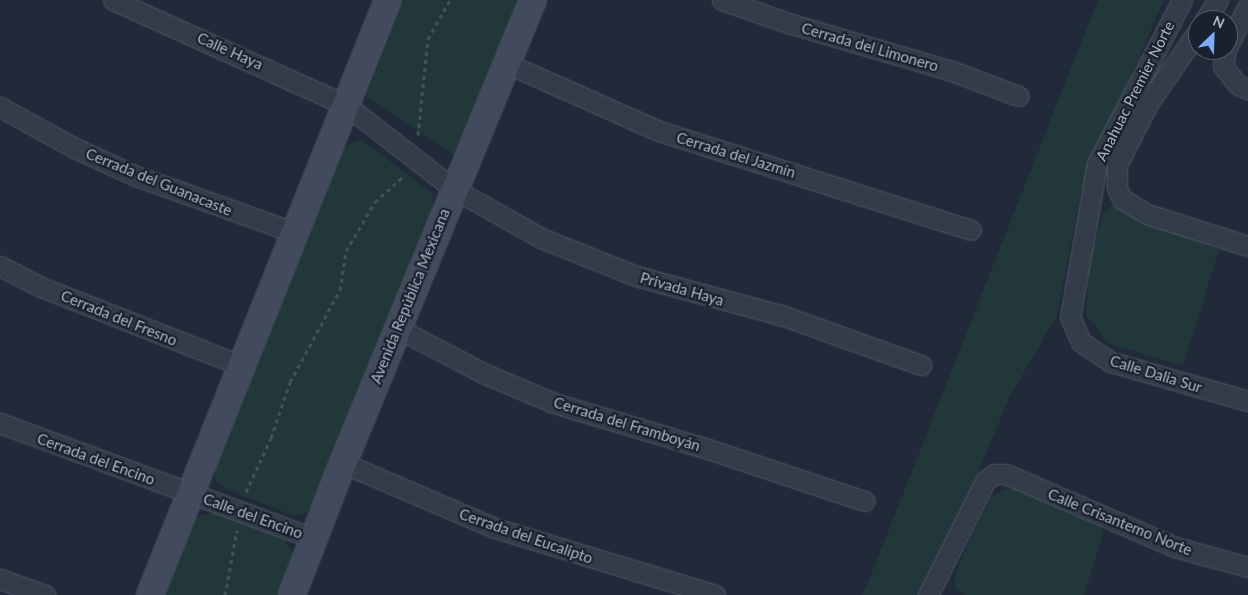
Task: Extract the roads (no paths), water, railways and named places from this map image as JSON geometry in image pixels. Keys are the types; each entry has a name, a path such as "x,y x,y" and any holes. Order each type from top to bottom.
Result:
{"main road":[{"path":"150,595 192,494 240,365 296,233 388,0"},
{"name":"Avenida República Mexicana","path":"292,595 342,463 533,0"}],"street":[{"name":"Calle Haya","path":"113,0 346,105 415,158"},
{"name":"Cerrada del Limonero","path":"722,0 788,23 952,70 1018,96"},
{"name":"Anahuac Premier Norte","path":"1092,183 1102,149 1182,0"},
{"path":"1243,0 1248,2"},
{"path":"1238,26 1248,6"},
{"name":"Anahuac Premier Norte","path":"1117,188 1117,165 1149,102 1188,45"},
{"path":"1224,60 1223,66 1238,85 1248,89"},
{"name":"Cerrada del Jazmín","path":"506,63 659,131 972,230"},
{"path":"1131,94 1149,102"},
{"name":"Cerrada del Guanacaste","path":"0,107 74,148 136,176 296,233"},
{"name":"Privada Haya","path":"415,158 454,189 541,238 584,258 636,276 823,328 921,365"},
{"path":"1092,183 1117,188 1122,199 1147,214 1248,246"},
{"name":"Calle Dalia Sur","path":"1092,183 1070,317 1081,342 1111,362 1248,401"},
{"name":"Cerrada del Fresno","path":"0,266 41,287 240,365"},
{"name":"Cerrada del Framboyán","path":"397,328 483,373 554,403 705,448 864,501"},
{"name":"Cerrada del Encino","path":"0,422 192,494"},
{"name":"Cerrada del Eucalipto","path":"342,463 495,528 715,595"},
{"name":"Calle Crisantemo Norte","path":"928,595 985,481 994,474 1006,474 1175,547 1248,567"},
{"name":"Calle del Encino","path":"192,494 313,538"},
{"path":"0,579 45,595"}]}
